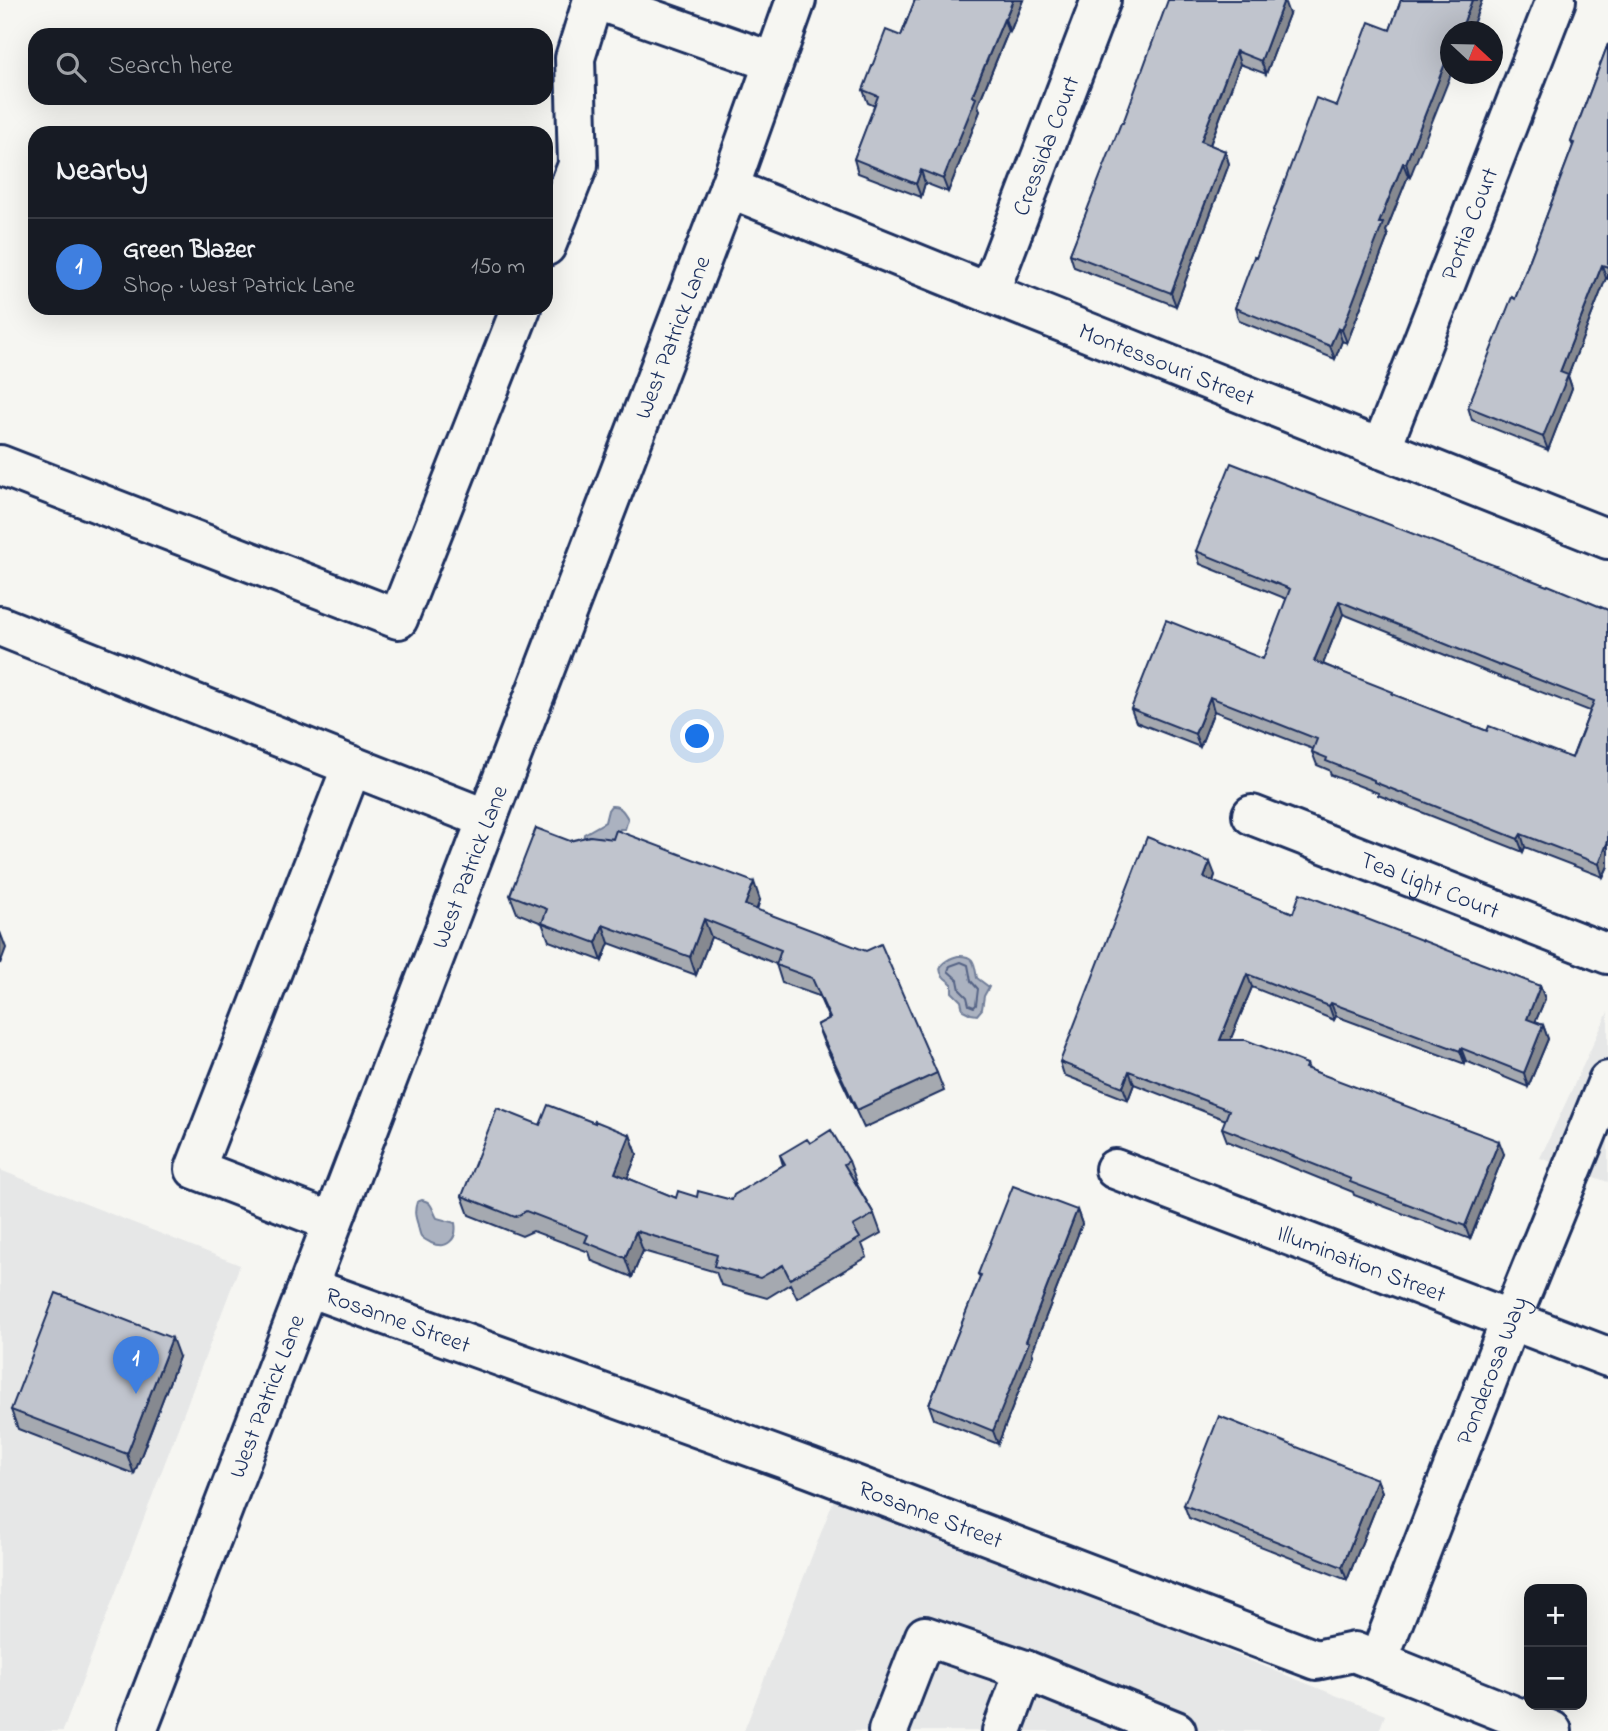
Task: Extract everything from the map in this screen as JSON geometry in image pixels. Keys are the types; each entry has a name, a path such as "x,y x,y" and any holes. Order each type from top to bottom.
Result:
{"street":[{"path":"553,228 578,164 575,58 595,0 774,62"},
{"name":"West Patrick Lane","path":"137,1731 729,188 796,0"},
{"name":"Cressida Court","path":"989,293 1101,0"},
{"name":"Portia Court","path":"1381,449 1556,0"},
{"name":"Montessouri Street","path":"729,188 1608,538"},
{"path":"0,465 398,619 518,315"},
{"path":"0,626 487,819"},
{"path":"332,1222 195,1169 352,766"},
{"name":"Tea Light Court","path":"1252,815 1608,954"},
{"name":"Ponderosa Way","path":"1378,1661 1511,1319 1608,1081"},
{"name":"Illumination Street","path":"1115,1168 1608,1357"},
{"name":"Rosanne Street","path":"308,1287 810,1468 1316,1660 1354,1652 1552,1731"},
{"path":"888,1731 925,1636 1026,1670 1176,1731"},
{"path":"1002,1731 1026,1670"}],"shaded area":[{"path":"1608,1012 1608,1182 1540,1158"},
{"path":"0,1170 240,1265 63,1731 0,1731"},
{"path":"836,1494 1385,1715 1379,1731 744,1731"}],"water":[{"path":"611,806 619,808 628,819 625,829 620,829 614,838 600,848 583,842 584,834 605,822"},
{"path":"958,956 971,959 977,978 989,987 982,1009 977,1015 963,1010 961,1001 952,992 952,984 940,969 944,963"},
{"path":"422,1200 430,1204 437,1218 455,1223 455,1234 450,1242 437,1245 421,1235 415,1211 417,1202"}],"building":[{"path":"915,0 1013,0 972,96 976,98 943,179 921,170 916,184 854,159 878,96 863,90 886,30 901,36"},
{"path":"1168,0 1284,0 1261,61 1236,51 1201,141 1225,151 1171,293 1070,254 1123,123"},
{"path":"1401,0 1472,0 1464,21 1440,21 1440,76 1379,223 1383,223 1342,330 1338,328 1330,346 1235,308 1316,98 1337,106 1369,22 1390,30"},
{"path":"1608,44 1608,267 1602,265 1560,372 1568,375 1543,437 1468,407 1512,297 1515,299"},
{"path":"1231,463 1608,610 1608,841 1599,864 1521,834 1518,839 1374,782 1312,752 1317,739 1210,697 1195,734 1131,709 1166,620 1263,659 1290,589 1196,551","holes":["1339,601 1594,701 1572,758 1489,726 1487,731 1314,661"]},
{"path":"536,828 570,841 590,836 613,839 616,830 754,882 745,905 866,951 881,944 937,1073 857,1110 817,1025 830,1018 812,978 776,965 781,950 704,919 690,957 603,925 596,943 542,923 547,909 510,895"},
{"path":"1147,837 1210,862 1204,878 1293,913 1300,893 1540,986 1527,1019 1543,1025 1524,1073 1331,1003 1329,1006 1247,974 1220,1040 1246,1040 1307,1064 1305,1068 1499,1141 1465,1226 1350,1182 1351,1179 1222,1128 1229,1110 1129,1071 1123,1087 1060,1062"},
{"path":"548,1105 630,1135 615,1173 676,1198 678,1191 697,1197 698,1191 732,1200 734,1195 785,1164 780,1155 807,1139 810,1143 831,1130 849,1161 844,1164 874,1214 853,1226 860,1238 790,1279 783,1265 760,1278 714,1266 717,1255 636,1231 625,1258 585,1242 588,1235 526,1211 515,1217 462,1196 497,1108 540,1125"},
{"path":"1013,1186 1077,1210 993,1431 929,1405"},
{"path":"56,1293 172,1338 127,1454 11,1410"},
{"path":"1219,1416 1377,1479 1342,1567 1184,1505"}],"place":[{"name":"Green Blazer","path":"136,1394"}]}
